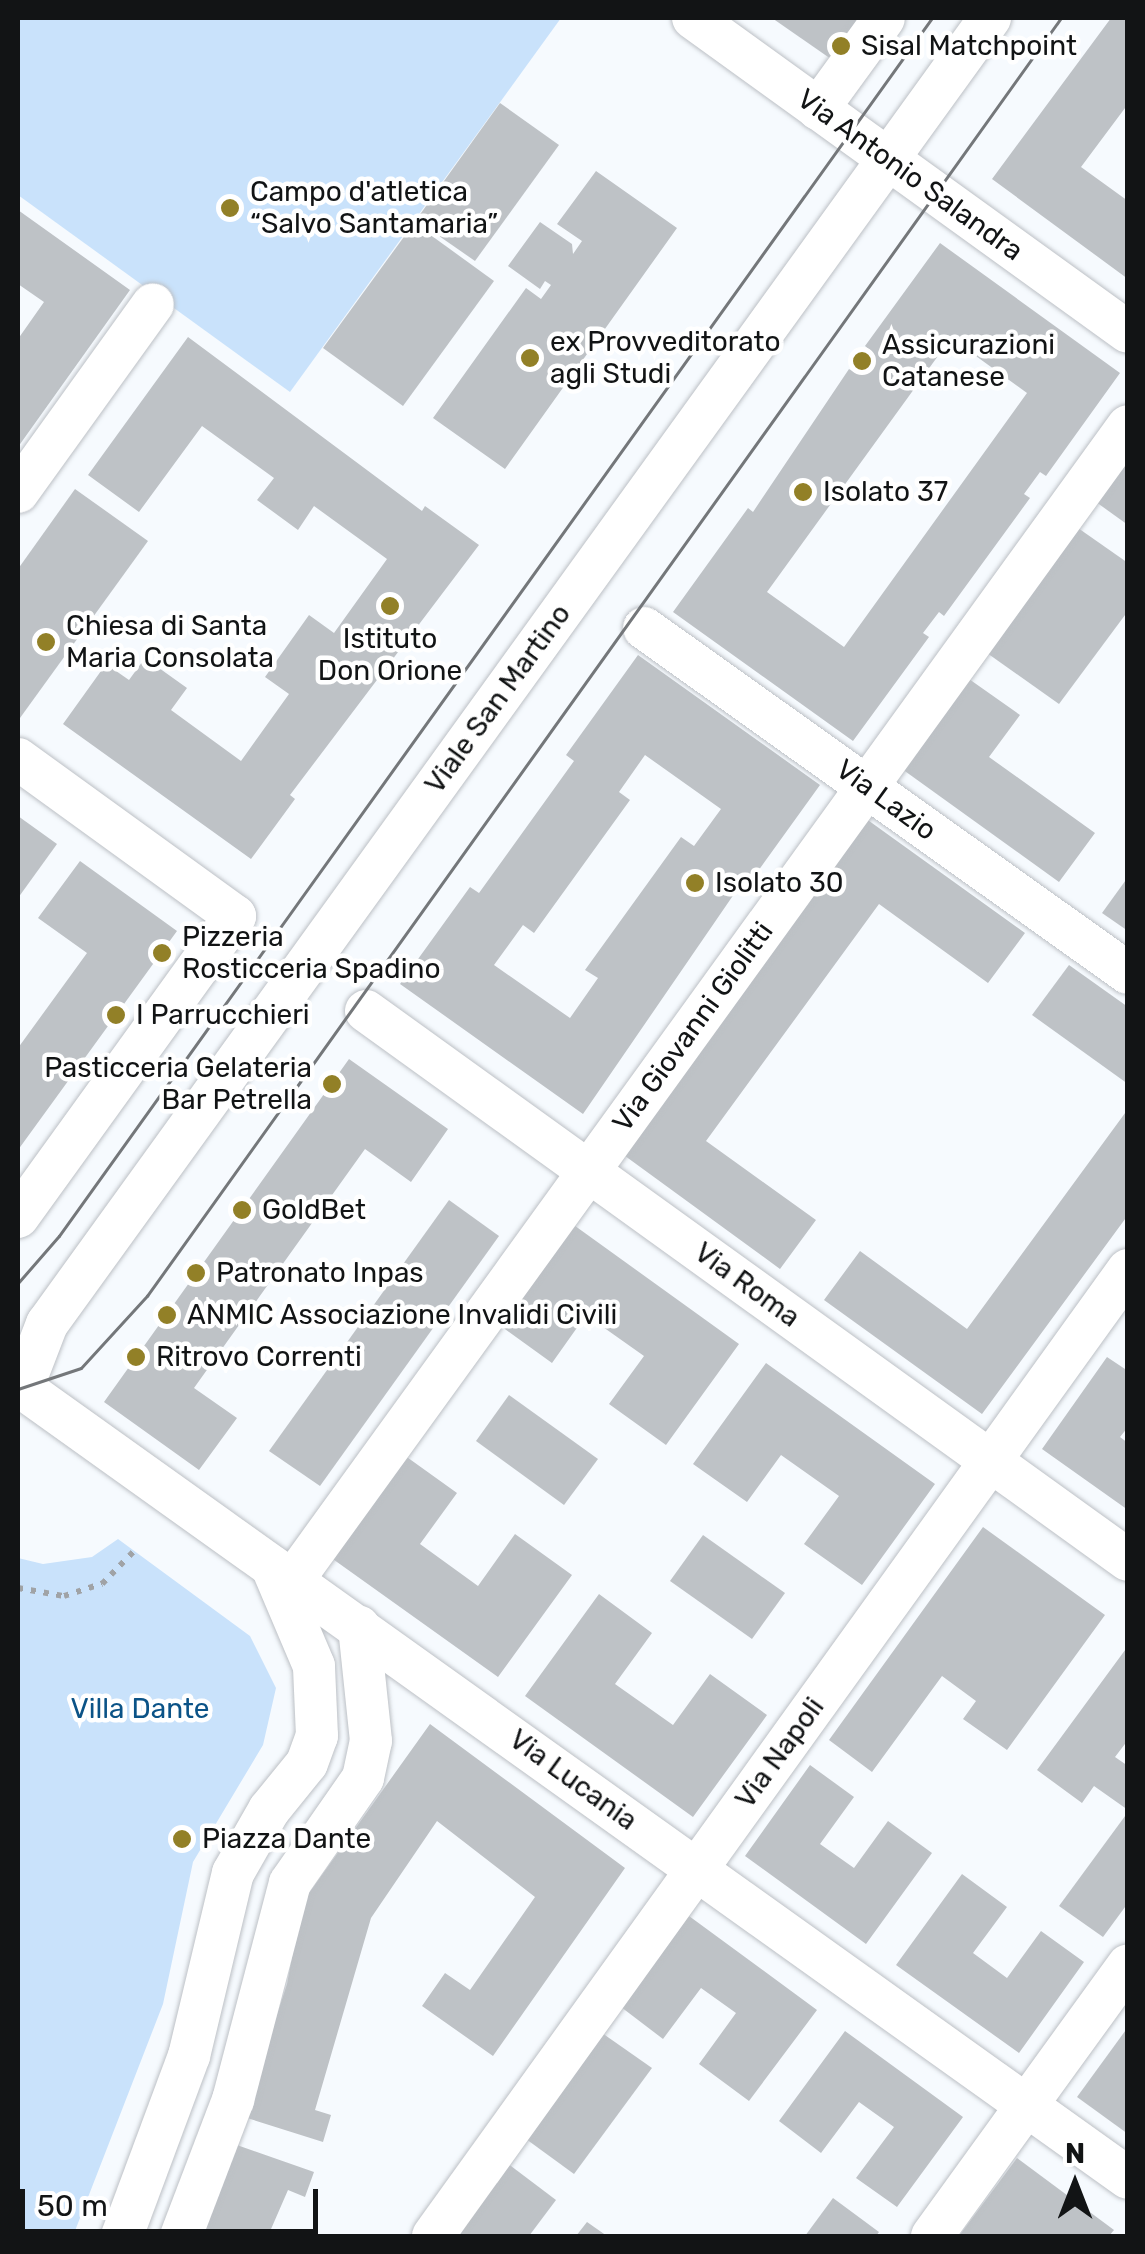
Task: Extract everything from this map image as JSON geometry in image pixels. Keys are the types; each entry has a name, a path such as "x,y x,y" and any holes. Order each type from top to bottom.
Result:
{"street":[{"name":"Via Antonio Salandra","path":"694,18 1128,332"},
{"path":"818,109 884,18"},
{"name":"Viale San Martino","path":"20,1387 47,1324 990,18"},
{"path":"18,492 154,304"},
{"name":"Via Giovanni Giolitti","path":"281,1571 589,1171 1128,426"},
{"name":"Via Lazio","path":"644,628 1128,974"},
{"path":"18,759 235,916 18,1217"},
{"name":"Via Roma","path":"366,1011 1128,1560"},
{"name":"Via Napoli","path":"434,2236 1128,1270"},
{"name":"Via Lucania","path":"20,1387 1128,2178"},
{"path":"122,2236 189,2056 233,1873 269,1810 307,1763 317,1736 314,1666 281,1571"},
{"path":"181,2236 252,2039 283,1902 362,1778 372,1741 359,1627"},
{"path":"932,2236 1128,1965"}],"path":[{"path":"18,1588 64,1596 102,1584 134,1550"}],"green space":[{"name":"Campo d'atletica “Salvo Santamaria”","path":"18,18 561,18 290,392 18,195"},
{"name":"Villa Dante","path":"118,1539 250,1636 276,1688 263,1745 193,1862 163,2004 73,2236 18,2236 18,1558 43,1564 92,1557"}],"building":[{"path":"772,18 862,18 831,59"},
{"path":"1111,18 1128,18 1128,104 1081,167 1128,201 1128,279 992,179"},
{"path":"500,103 559,145 475,261 416,220"},
{"name":"ex Provveditorato agli Studi","path":"596,171 677,228 505,469 433,418 526,288 541,299 551,285 545,281 540,289 508,266 540,222 572,244 573,254 582,241 557,224"},
{"path":"18,210 130,290 18,447 18,339 44,302 18,284"},
{"path":"414,223 494,281 403,406 323,348"},
{"name":"Isolato 37","path":"940,243 1120,373 1046,476 1040,472 1024,494 1030,498 944,616 939,612 923,633 929,637 853,741 673,612 748,508 753,512 849,369 854,372 870,350 865,346","holes":["951,338 1027,393 844,647 767,592"]},
{"name":"Istituto Don Orione","path":"188,337 422,511 425,506 479,545 290,795 295,799 251,859 63,724 106,664 129,680 145,658 187,688 171,710 241,761 289,694 265,677 309,615 334,633 387,559 314,506 298,530 257,500 274,478 202,426 139,512 88,475"},
{"path":"1128,460 1128,525 1096,502"},
{"name":"Chiesa di Santa Maria Consolata","path":"75,489 148,541 20,718 18,569"},
{"path":"1078,528 1128,563 1128,611 1059,704 987,653"},
{"name":"Isolato 30","path":"638,655 820,785 748,885 743,881 583,1114 400,984 470,887 479,893 574,761 566,755","holes":["645,755 721,809 694,846 681,837 585,970 598,978 570,1018 494,965 523,925 534,933 630,800 619,792"]},
{"path":"969,679 1020,715 989,757 1095,833 1059,882 902,769"},
{"path":"18,816 57,844 18,898"},
{"path":"865,818 1025,933 988,983 879,904 706,1141 816,1220 780,1269 621,1153"},
{"path":"80,861 177,931 18,1150 18,1048 87,953 38,918"},
{"path":"1128,877 1128,931 1102,913"},
{"path":"1069,965 1128,1007 1128,1084 1032,1015"},
{"path":"349,1059 448,1129 411,1182 365,1149 194,1388 237,1418 199,1470 104,1402"},
{"path":"1128,1109 1128,1215 982,1414 824,1300 860,1251 967,1329"},
{"path":"449,1200 499,1236 320,1486 269,1451"},
{"path":"571,1223 739,1344 666,1445 609,1404 644,1356 586,1315 552,1363 498,1324"},
{"path":"1107,1357 1128,1371 1128,1427 1120,1437 1128,1443 1128,1510 1042,1449"},
{"path":"766,1363 935,1484 862,1585 804,1544 839,1496 781,1455 747,1502 693,1464"},
{"path":"509,1395 598,1459 564,1505 476,1441"},
{"path":"404,1455 457,1493 420,1544 478,1586 515,1534 572,1575 498,1677 330,1557"},
{"path":"983,1527 1105,1615 1007,1750 963,1719 976,1701 942,1676 872,1772 829,1740"},
{"path":"703,1535 785,1593 752,1639 670,1581"},
{"path":"599,1594 652,1633 615,1684 673,1725 710,1674 767,1715 693,1817 525,1696"},
{"path":"1128,1646 1128,1740 1115,1757 1128,1766 1128,1810 1094,1786 1082,1803 1037,1770"},
{"path":"430,1724 625,1868 493,2056 422,2006 445,1973 470,1990 535,1897 437,1821 371,1918 315,2110 331,2115 323,2142 244,2117 287,1984 302,1903"},
{"path":"810,1765 854,1797 820,1844 854,1868 888,1821 932,1853 866,1944 745,1856"},
{"path":"1128,1812 1128,1903 1103,1937 1059,1906"},
{"path":"962,1874 1007,1907 973,1953 1007,1978 1041,1931 1084,1962 1019,2053 896,1965"},
{"path":"689,1916 817,2010 749,2101 699,2064 736,2013 701,1988 663,2039 621,2007"},
{"path":"1128,2027 1128,2134 1077,2097"},
{"path":"845,2031 963,2117 897,2207 856,2178 894,2127 859,2102 821,2153 779,2121"},
{"path":"602,2033 652,2068 574,2174 526,2139"},
{"path":"234,2144 314,2172 305,2197 288,2190 268,2236 199,2236"},
{"path":"1017,2158 1114,2230 1109,2236 959,2236"},
{"path":"507,2163 556,2200 529,2236 452,2236"},
{"path":"833,2198 879,2232 876,2236 805,2236"},
{"path":"587,2222 607,2236 576,2236"}],"tram line":[{"path":"18,1283 59,1236 932,18"},
{"path":"18,1389 81,1368 147,1296 1061,18"}],"place":[{"name":"Sisal Matchpoint","path":"841,46"},
{"name":"Campo d'atletica “Salvo Santamaria”","path":"230,208"},
{"name":"ex Provveditorato agli Studi","path":"530,358"},
{"name":"Assicurazioni Catanese","path":"862,361"},
{"name":"Isolato 37","path":"803,492"},
{"name":"Istituto Don Orione","path":"390,606"},
{"name":"Chiesa di Santa Maria Consolata","path":"46,642"},
{"name":"Isolato 30","path":"695,883"},
{"name":"Pizzeria Rosticceria Spadino","path":"162,953"},
{"name":"I Parrucchieri","path":"116,1015"},
{"name":"Pasticceria Gelateria Bar Petrella","path":"332,1084"},
{"name":"GoldBet","path":"242,1210"},
{"name":"Patronato Inpas","path":"196,1273"},
{"name":"ANMIC Associazione Invalidi Civili","path":"167,1315"},
{"name":"Ritrovo Correnti","path":"136,1357"},
{"name":"Piazza Dante","path":"182,1839"}]}
